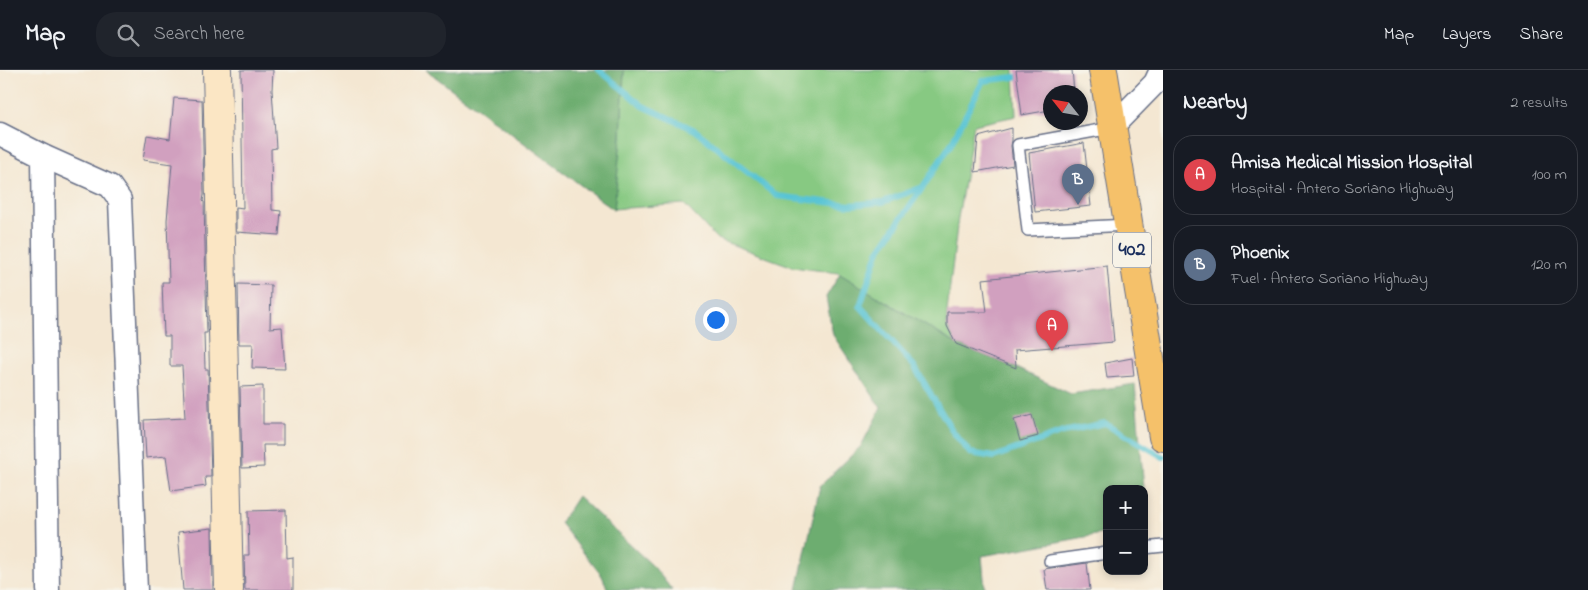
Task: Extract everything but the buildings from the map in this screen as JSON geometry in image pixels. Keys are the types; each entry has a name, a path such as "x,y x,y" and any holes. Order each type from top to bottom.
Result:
{"main road":[{"name":"402","path":"1103,70 1162,434"}],"street":[{"path":"217,70 230,590"},
{"path":"1111,128 1155,83 1161,70"},
{"path":"0,134 43,156 110,186 120,200 136,590"},
{"path":"43,156 48,590"}],"lane":[{"path":"1111,128 1018,145 1028,230 1128,225"},
{"path":"1148,548 1163,546"},
{"path":"1050,561 1103,554"}],"green space":[{"path":"426,70 624,70 621,137 614,210"},
{"path":"624,70 1014,70 1016,116 974,125 958,218 947,312 947,326 956,344 838,273 793,267 717,239 684,204 613,209 621,137"},
{"path":"840,274 956,344 1016,368 1071,394 1135,384 1144,485 1103,485 1103,534 982,556 985,590 797,590 820,486 861,446 881,408 833,335 826,297"},
{"path":"578,496 654,567 672,590 608,590 602,576 560,523"}],"waterway":[{"path":"599,70 643,106 695,130 777,196 850,205 883,202 923,187 951,144 983,81 1023,76"},
{"path":"923,187 878,252 860,306 914,366 953,432 970,453 994,457 1063,432 1105,423 1163,457"}],"place":[{"name":"Phoenix","path":"1078,205"},
{"name":"Amisa Medical Mission Hospital","path":"1052,351"}]}
